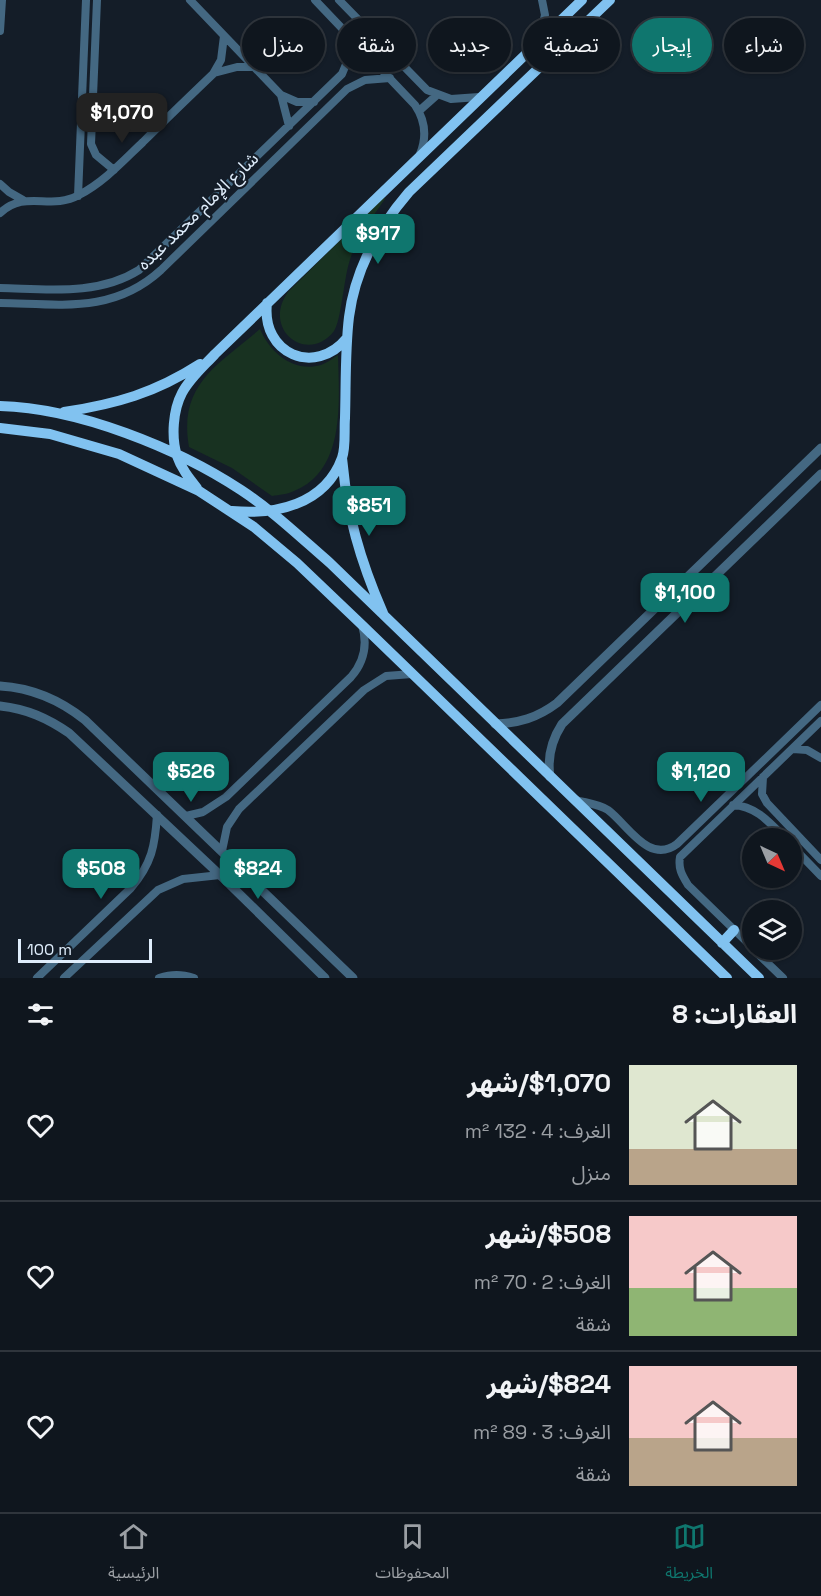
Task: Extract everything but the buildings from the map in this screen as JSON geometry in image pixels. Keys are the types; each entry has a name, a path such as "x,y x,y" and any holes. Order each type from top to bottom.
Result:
{"main road":[{"path":"563,18 582,0"},
{"path":"386,618 364,567 355,537 345,491 342,458 347,338 349,317 358,279 374,242 396,208 610,0"},
{"path":"199,491 177,456 175,420 178,403 190,381 267,303 523,56"},
{"path":"267,303 266,313 270,333 282,348 300,357 322,357 340,346 347,338"},
{"path":"57,413 110,404 149,392 168,384 215,354"},
{"path":"0,406 57,413 118,431 177,456 225,480 271,512 330,563 759,978"},
{"path":"0,428 50,434 96,446 142,463 199,491 231,511 297,563 727,978"},
{"path":"231,511 271,512 297,505 309,498 328,480 342,458"},
{"path":"558,814 574,800"},
{"path":"722,943 734,930"}],"street":[{"path":"0,31 2,0"},
{"path":"78,196 86,0"},
{"path":"97,0 91,144 92,150 114,170"},
{"path":"190,0 242,55"},
{"path":"315,0 337,23"},
{"path":"339,0 422,86 437,95 461,100 481,97"},
{"path":"542,0 545,18"},
{"path":"0,184 23,200 57,202 78,196 114,170 213,74 221,60 224,36"},
{"path":"213,74 229,68 242,67"},
{"path":"259,72 281,95 297,102 314,102"},
{"path":"343,72 342,75 353,86"},
{"path":"384,72 419,111 424,134 419,156"},
{"name":"شارع الإمام محمد عبده","path":"1,288 91,288 111,284 130,275 147,263 342,75"},
{"name":"شارع الإمام محمد عبده","path":"0,303 92,304 114,299 144,284 342,94 371,78 390,78"},
{"path":"281,95 289,126"},
{"path":"419,111 437,95"},
{"path":"80,151 92,150"},
{"path":"0,213 23,200"},
{"path":"495,724 522,721 534,717 557,703 821,448"},
{"path":"550,777 551,744 562,724 821,474"},
{"path":"186,816 211,808 226,797 351,677 363,656 365,640 361,624"},
{"path":"222,851 227,827 239,809 364,690 386,676 412,674"},
{"path":"0,686 43,694 76,713 94,727 353,978"},
{"path":"574,800 606,809 648,848 660,851 672,848 821,705"},
{"path":"0,706 33,712 50,720 89,750 325,978"},
{"path":"742,938 688,885 681,874 679,865 684,851 821,722"},
{"path":"793,749 807,750 821,758"},
{"path":"763,777 762,794 767,803 821,860"},
{"path":"734,805 751,808 775,828"},
{"path":"37,978 142,876 153,850 157,815"},
{"path":"677,844 684,851"},
{"path":"802,856 821,876"},
{"path":"64,978 158,890 183,879 220,875"},
{"path":"243,898 253,891 256,884"},
{"path":"265,919 268,910 277,905"},
{"path":"765,960 783,978"},
{"path":"159,978 172,974 184,974 194,978"}],"green space":[{"path":"384,197 385,199 364,230 352,254 339,318 334,331 323,341 312,345 301,344 291,338 284,330 280,319 281,306 288,292"},
{"path":"260,329 264,338 277,353 284,359 301,366 321,365 338,355 338,413 331,451 323,467 311,481 292,492 272,496 232,468 189,447 187,425 196,391 205,378"}]}
